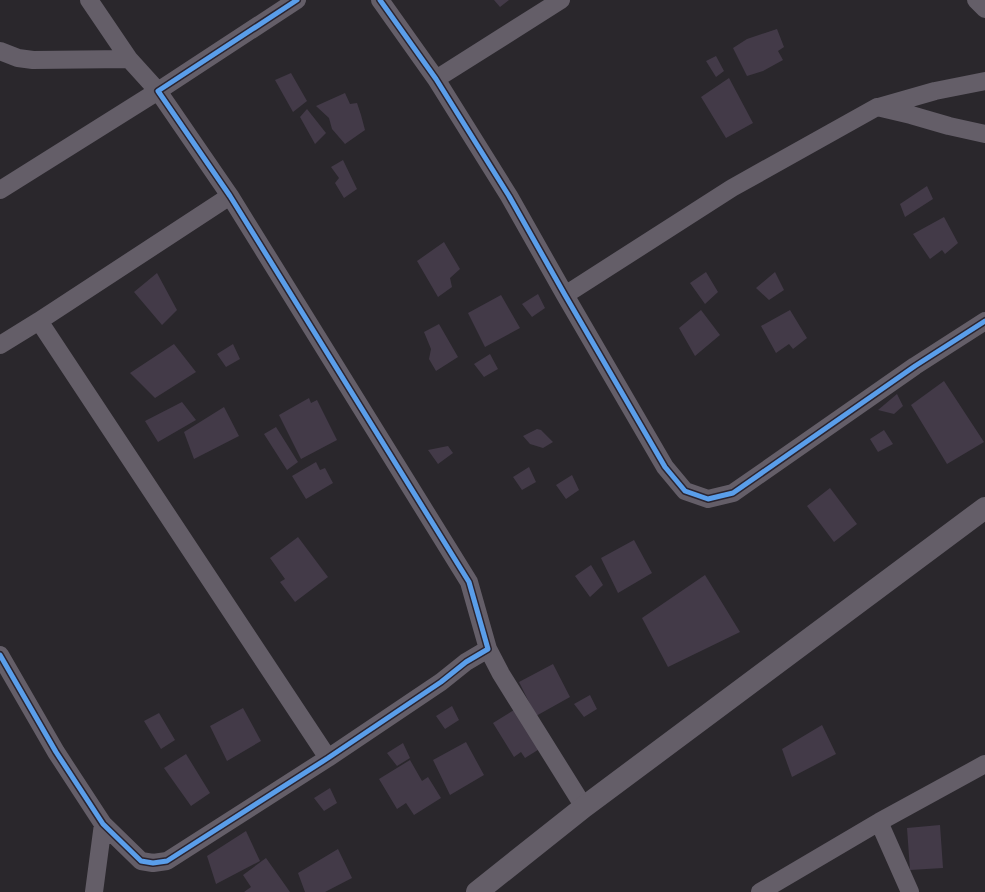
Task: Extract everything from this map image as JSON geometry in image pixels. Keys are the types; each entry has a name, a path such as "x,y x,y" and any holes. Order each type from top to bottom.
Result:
{"street":[{"path":"89,0 129,59 158,91 230,196 469,582 488,649 500,674 584,807"},
{"path":"0,190 158,91 297,0"},
{"path":"380,0 436,79 509,196 665,467 685,491 708,499 733,493 915,366 985,321"},
{"path":"436,79 561,0"},
{"path":"976,0 985,9"},
{"path":"0,51 18,58 33,60 129,59"},
{"path":"565,296 732,188 877,107 935,91 985,81"},
{"path":"877,107 985,134"},
{"path":"0,345 230,196"},
{"path":"39,321 328,758"},
{"path":"477,892 584,807 985,508"},
{"path":"0,655 56,752 103,824 141,861 153,863 167,861 328,758 441,682 466,662 488,649"},
{"path":"760,892 879,822 985,764"},
{"path":"879,822 910,892"},
{"path":"94,892 103,824"}],"building":[{"path":"494,0 509,0 500,7"},
{"path":"777,29 784,47 778,51 783,60 763,71 747,76 733,48 747,39"},
{"path":"716,56 724,71 716,77 706,61"},
{"path":"291,73 307,101 293,112 275,80"},
{"path":"729,78 753,123 726,138 701,97"},
{"path":"345,93 350,104 357,103 365,130 345,144 332,129 329,118 316,106"},
{"path":"307,109 326,133 315,144 300,117"},
{"path":"343,160 357,189 344,198 335,183 339,178 331,167"},
{"path":"927,186 933,199 905,217 900,204"},
{"path":"944,217 958,243 945,254 942,250 930,259 913,234"},
{"path":"444,242 460,269 450,278 452,287 438,297 417,261"},
{"path":"706,272 718,292 705,304 690,283"},
{"path":"775,272 784,290 769,300 756,288"},
{"path":"157,273 177,310 162,325 134,292"},
{"path":"538,294 545,308 532,317 522,304"},
{"path":"501,295 520,328 485,347 468,313"},
{"path":"701,310 720,335 695,356 679,328"},
{"path":"790,310 807,338 793,349 789,344 776,353 761,326"},
{"path":"439,324 458,357 436,371 429,359 431,349 424,332"},
{"path":"174,344 196,372 155,398 130,373"},
{"path":"233,344 240,359 226,367 217,354"},
{"path":"490,354 498,369 484,377 474,364"},
{"path":"944,381 984,442 947,464 911,405"},
{"path":"897,394 903,406 894,414 878,410"},
{"path":"309,398 311,403 317,400 337,440 301,459 279,415"},
{"path":"182,402 196,420 158,442 145,421"},
{"path":"224,407 239,436 194,459 184,432"},
{"path":"276,427 298,462 287,470 264,434"},
{"path":"537,429 541,430 553,442 543,448 530,444 523,436"},
{"path":"884,430 893,444 878,452 870,439"},
{"path":"448,446 453,453 438,464 428,450"},
{"path":"316,462 320,470 325,468 333,483 306,499 292,476"},
{"path":"529,467 536,482 522,490 513,477"},
{"path":"572,475 579,490 566,499 556,485"},
{"path":"830,488 857,524 834,542 807,506"},
{"path":"298,537 328,577 295,602 280,582 285,579 270,558"},
{"path":"634,540 652,573 618,593 601,558"},
{"path":"591,565 603,585 590,597 575,576"},
{"path":"705,575 740,632 668,667 642,618"},
{"path":"553,664 570,697 536,716 519,682"},
{"path":"590,695 597,709 584,717 574,704"},
{"path":"452,706 459,720 445,729 436,716"},
{"path":"243,708 261,741 227,761 210,726"},
{"path":"517,708 541,748 525,758 521,752 514,757 493,723"},
{"path":"159,713 175,740 161,749 144,721"},
{"path":"822,725 836,754 792,777 782,749"},
{"path":"466,742 484,775 450,795 433,760"},
{"path":"403,743 410,758 397,766 387,753"},
{"path":"186,754 210,793 191,806 164,768"},
{"path":"410,760 422,781 428,777 441,798 414,815 406,803 397,809 379,779"},
{"path":"330,788 337,803 324,811 314,798"},
{"path":"940,825 943,868 910,870 907,828"},
{"path":"246,831 260,861 216,884 207,856"},
{"path":"338,849 352,878 325,892 305,892 298,873"},
{"path":"266,858 290,892 244,892 251,887 243,875"}],"cycle path":[{"path":"0,655 56,752 103,824 141,861 153,863 167,861 328,758 441,682 466,662 488,649 469,582 230,196 158,91 297,0"},
{"path":"380,0 436,79 509,196 665,467 685,491 708,499 733,493 915,366 985,321"}]}
